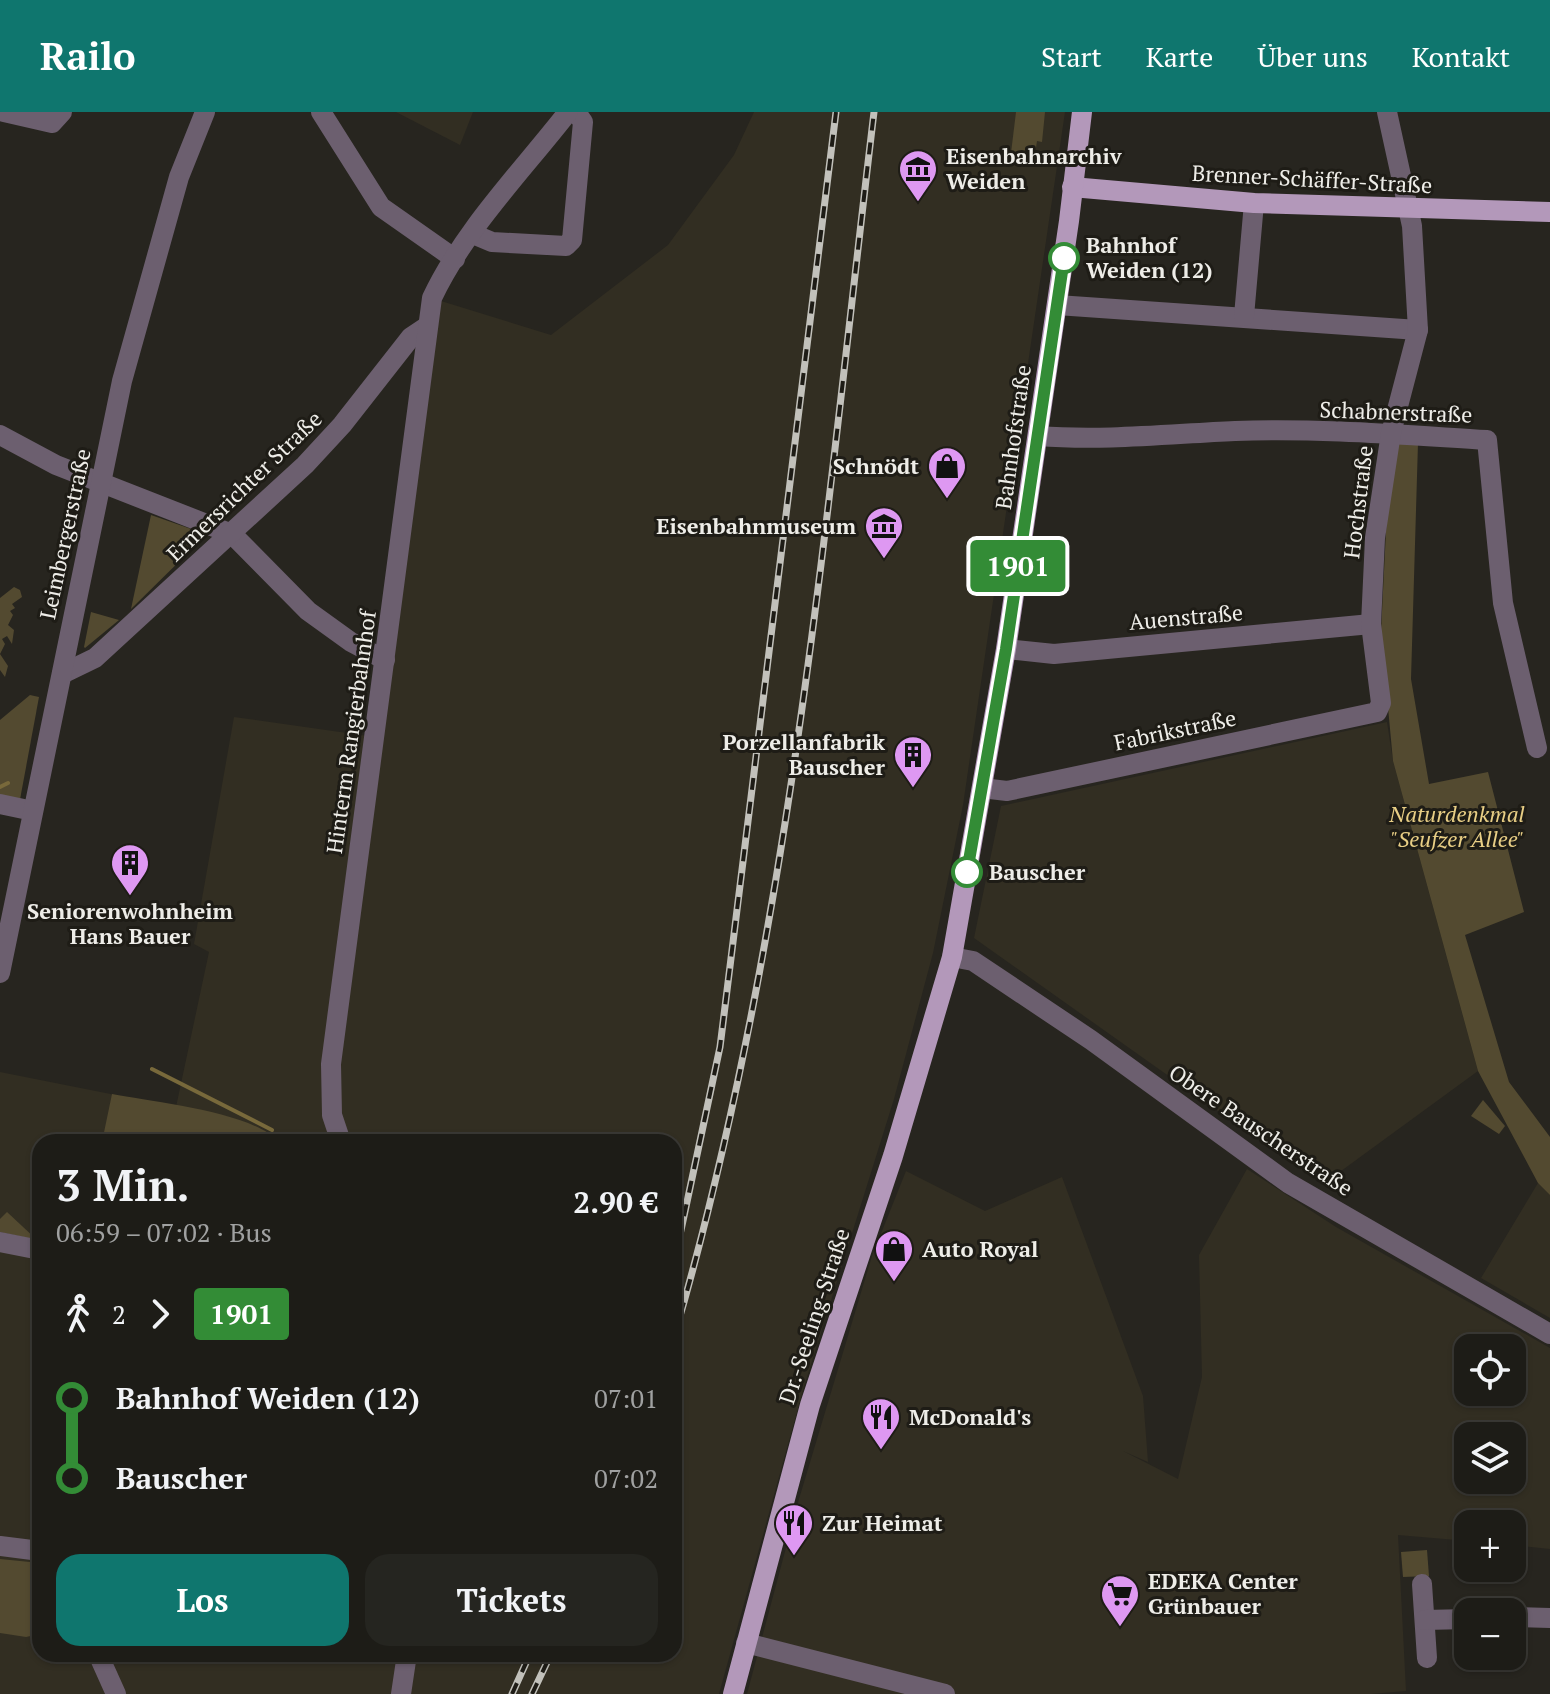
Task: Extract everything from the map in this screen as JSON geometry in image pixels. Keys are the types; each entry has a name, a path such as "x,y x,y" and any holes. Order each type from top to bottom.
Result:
{"main road":[{"name":"Bahnhofstraße","path":"952,957 1006,649 1082,112"},
{"name":"Brenner-Schäffer-Straße","path":"1072,187 1254,203 1550,212"},
{"name":"Dr.-Seeling-Straße","path":"733,1694 808,1413 893,1156 952,957"}],"street":[{"path":"4,112 52,123 62,112"},
{"name":"Leimbergerstraße","path":"0,973 142,299 179,177 205,112"},
{"path":"321,112 381,207 455,259"},
{"name":"Ermersrichter Straße","path":"62,674 95,658 232,534 342,425 411,337 426,327 432,298 455,259 568,112"},
{"path":"473,234 492,242 566,246 572,240 583,122 576,112"},
{"name":"Hochstraße","path":"1377,712 1381,703 1371,624 1375,538 1391,433 1418,330 1412,226 1387,112"},
{"path":"1244,316 1254,203"},
{"path":"1057,305 1418,330"},
{"name":"Hinterm Rangierbahnhof","path":"338,1134 332,1115 331,1064 426,327"},
{"name":"Schabnerstraße","path":"1038,436 1102,441 1236,431 1391,433 1487,440 1503,603 1537,748"},
{"path":"0,435 56,465 232,534 308,611 351,642 385,660"},
{"name":"Auenstraße","path":"1006,649 1054,654 1371,624"},
{"name":"Fabrikstraße","path":"982,788 1007,791 1377,712"},
{"path":"0,804 33,811"},
{"name":"Obere Bauscherstraße","path":"952,957 973,961 1091,1040 1288,1183 1550,1334"},
{"path":"0,1242 32,1248"},
{"path":"0,1546 32,1550"},
{"path":"1422,1584 1427,1658"},
{"path":"1526,1617 1550,1618"},
{"path":"1425,1620 1454,1619"},
{"path":"746,1643 946,1693"},
{"path":"102,1662 116,1694"},
{"path":"401,1694 406,1662"}],"shaded area":[{"path":"396,112 473,112 460,145"},
{"path":"754,112 1065,112 963,805 933,953 894,1099 803,1390 719,1694 406,1694 410,1662 682,1662 682,1134 345,1134 337,1084 441,301 551,335 668,245 734,155"},
{"path":"234,717 368,736 335,1134 32,1134 32,1662 397,1662 392,1694 0,1694 0,1072 176,1107 209,952 194,944"},
{"path":"1387,722 1393,761 1478,1071 1326,1182 1297,1167 974,938 1001,806"},
{"path":"1247,1169 1336,1227 1525,1334 1454,1334 1454,1406 1526,1406 1526,1334 1550,1348 1550,1549 1526,1546 1526,1510 1454,1510 1454,1540 1398,1535 1406,1691 1371,1694 747,1694 799,1499 872,1256 906,1171 985,1211 1062,1177 1143,1396 1148,1462 1123,1451 1178,1479 1202,1377 1199,1255"},
{"path":"1538,1183 1550,1195 1550,1318 1481,1278"}],"green space":[{"path":"1016,112 1045,112 1042,142 1037,141 1034,161 1015,158 1011,153"},
{"name":"Naturdenkmal \"Seufzer Allee\"","path":"1399,441 1418,443 1411,679 1429,784 1488,772 1524,912 1465,935 1509,1082 1550,1137 1550,1195 1538,1183 1478,1071 1393,761 1381,632 1389,471"},
{"path":"151,515 194,530 201,540 131,609"},
{"path":"14,587 20,590 22,597 12,604 15,608 10,611 13,615 8,625 14,630 12,644 7,636 2,639 5,644 0,654 0,598"},
{"path":"91,612 119,620 85,648 84,647"},
{"path":"0,654 8,666 5,677 0,670"},
{"path":"30,695 39,697 19,805 0,801 0,720"},
{"path":"112,1094 226,1116 269,1134 104,1134"},
{"path":"1483,1100 1505,1126 1499,1134 1471,1116"},
{"path":"7,1212 32,1235 32,1239 0,1232 0,1219"},
{"path":"1427,1550 1429,1576 1403,1577 1401,1552"},
{"path":"0,1559 32,1562 32,1636 0,1633"}],"waterway":[{"path":"0,787 8,783"},
{"path":"152,1069 272,1130"}],"railway":[{"path":"682,1225 720,1047 836,112"},
{"path":"682,1307 714,1187 747,1036 775,883 820,575 874,112"},
{"path":"512,1694 526,1662"},
{"path":"532,1694 547,1662"}],"bus line":[{"name":"1901","path":"967,872 1006,649 1064,258"}],"place":[{"name":"Eisenbahnarchiv Weiden","path":"918,203"},
{"name":"Bahnhof Weiden (12)","path":"1064,258"},
{"name":"Schnödt","path":"947,500"},
{"name":"Eisenbahnmuseum","path":"884,560"},
{"name":"Porzellanfabrik Bauscher","path":"913,789"},
{"name":"Bauscher","path":"967,872"},
{"name":"Seniorenwohnheim Hans Bauer","path":"130,897"},
{"name":"Auto Royal","path":"894,1283"},
{"name":"McDonald's","path":"881,1451"},
{"name":"Zur Heimat","path":"794,1557"},
{"name":"EDEKA Center Grünbauer","path":"1120,1628"}]}
